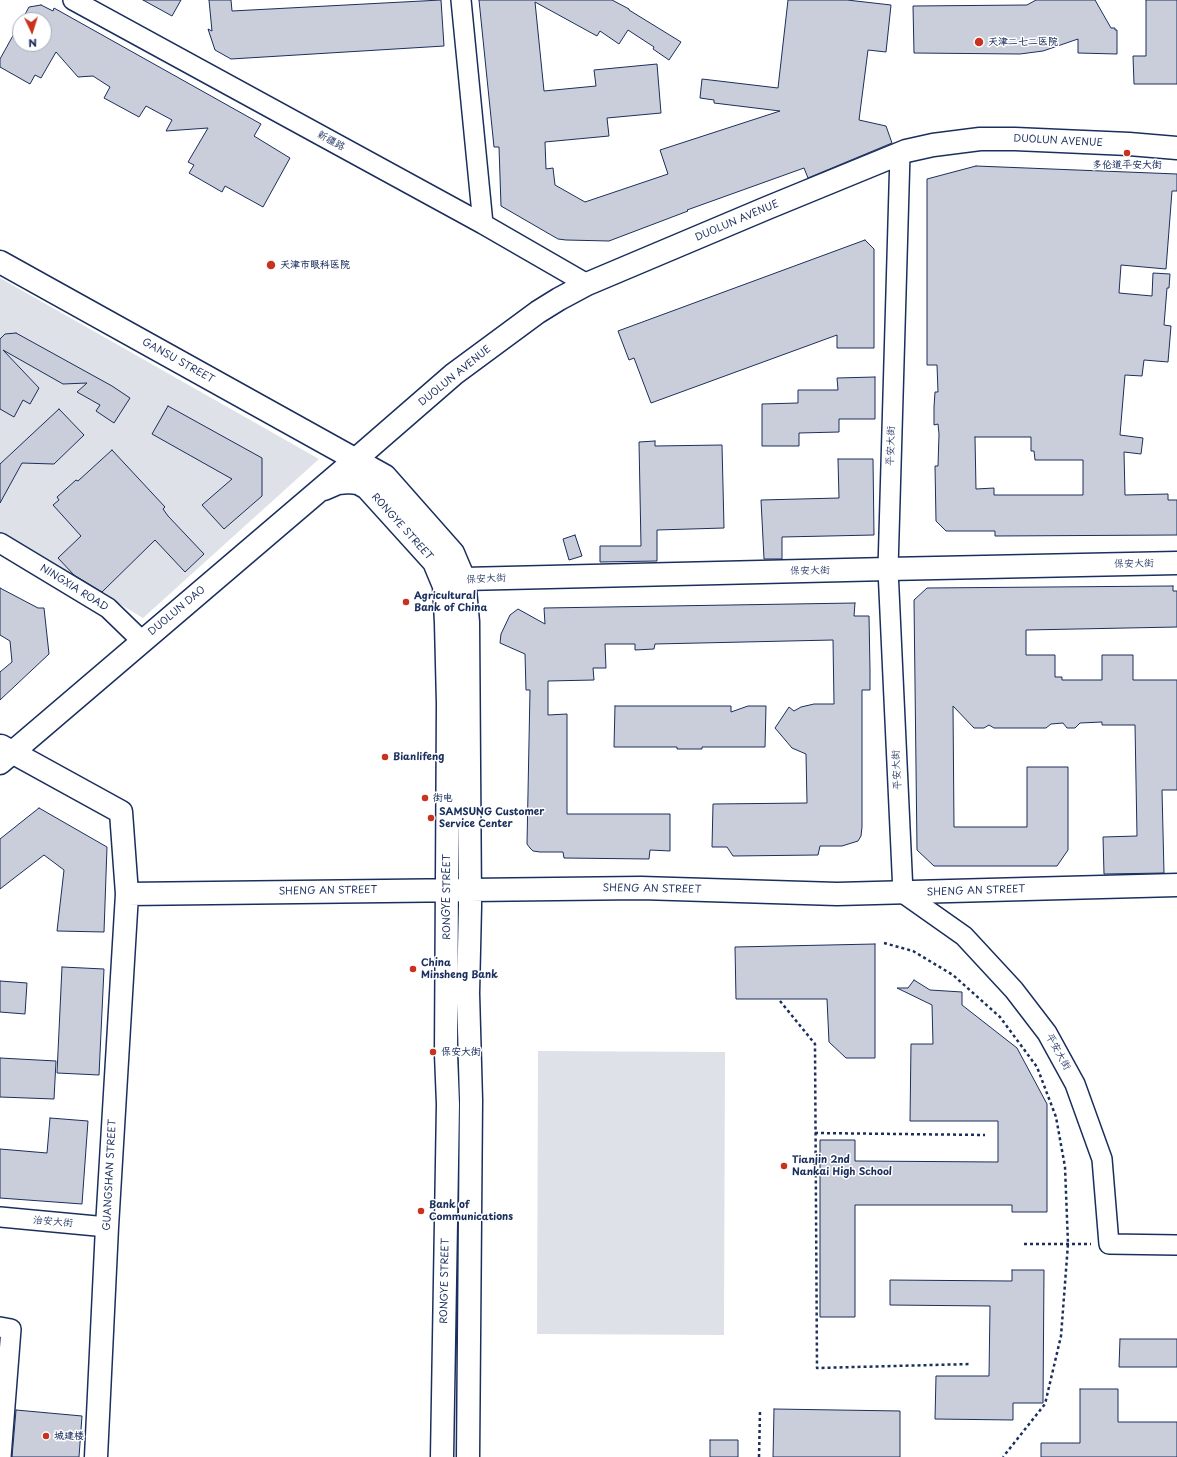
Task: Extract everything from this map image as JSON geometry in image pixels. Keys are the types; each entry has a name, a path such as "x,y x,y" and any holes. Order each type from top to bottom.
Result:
{"street":[{"name":"新疆路","path":"73,0 483,224 587,284"},
{"path":"461,0 483,224"},
{"name":"DUOLUN AVENUE","path":"355,460 454,374 538,312 559,299 587,284 906,151 933,145 980,139 1128,144 1177,148"},
{"name":"平安大街","path":"900,154 888,569 903,893 964,936 1014,990 1047,1033 1075,1084 1102,1159 1109,1244"},
{"name":"GANSU STREET","path":"0,262 355,460"},
{"name":"DUOLUN DAO","path":"4,754 142,641 355,460"},
{"name":"RONGYE STREET","path":"355,460 385,476 453,553 464,579 468,622 470,890 468,993 471,1100 468,1457"},
{"name":"RONGYE STREET","path":"319,491 338,483 349,482 358,483 367,488 434,562 444,586 448,704 446,1054 448,1104 442,1457"},
{"name":"NINGXIA ROAD","path":"0,543 108,608 142,641"},
{"name":"保安大街","path":"444,586 464,579 1177,563"},
{"name":"GUANGSHAN STREET","path":"4,754 121,812 127,894 107,1227 96,1457"},
{"name":"SHENG AN STREET","path":"127,894 641,888 837,894 1177,885"},
{"name":"治安大街","path":"0,1217 107,1227"},
{"path":"1109,1244 1177,1245"},
{"path":"0,1327 11,1328 1,1437 1,1457"}],"path":[{"path":"884,943 913,952 953,975 1000,1018 1036,1067 1056,1117 1065,1167 1068,1244 1061,1336 1045,1404 1003,1457"},
{"path":"780,1001 815,1044 817,1368 971,1364"},
{"path":"816,1133 985,1134"},
{"path":"1024,1244 1109,1244"},
{"path":"759,1457 760,1412"}],"shaded area":[{"path":"0,278 319,459 143,618 0,532"},
{"path":"538,1051 725,1052 724,1335 537,1334"}],"building":[{"path":"143,0 181,0 172,16"},
{"path":"209,0 231,0 232,11 441,0 444,46 231,59 215,50 208,29 212,31"},
{"path":"479,0 612,0 681,42 669,60 653,49 654,47 628,30 619,44 600,31 597,36 535,2 544,91 596,86 594,70 657,64 661,113 607,118 609,136 545,142 546,169 553,168 555,185 585,202 668,174 660,150 780,111 714,103 714,100 700,98 702,79 778,88 788,0 847,0 891,5 886,52 868,50 859,120 886,126 892,143 808,178 804,168 687,210 688,211 609,241 558,239 501,206 499,147 494,147"},
{"path":"1036,0 1095,0 1111,28 1115,28 1115,30 1117,30 1117,54 1078,53 1078,39 1043,51 1020,54 914,53 913,6 1027,5"},
{"path":"1146,0 1177,0 1177,84 1134,84 1133,56 1146,56"},
{"path":"41,5 53,11 54,8 261,124 254,136 290,158 263,207 225,186 222,192 189,173 194,165 188,162 208,128 166,131 172,120 146,106 139,117 104,98 110,87 93,76 78,77 56,52 41,78 35,75 30,84 0,67 0,59 12,37 12,52 52,52 52,12 26,12 29,7"},
{"path":"976,166 1177,174 1177,191 1172,191 1166,269 1121,265 1119,293 1152,296 1153,273 1170,274 1169,288 1167,288 1164,325 1171,326 1168,362 1144,360 1142,376 1125,375 1120,435 1143,438 1141,454 1124,452 1125,495 1168,494 1168,500 1177,500 1177,535 995,536 995,531 946,531 936,521 935,466 938,466 939,434 938,424 934,425 934,407 935,392 938,392 937,365 927,365 927,179","holes":["975,437 1031,437 1031,451 1034,451 1035,460 1083,460 1083,495 994,495 994,488 976,489"]},
{"path":"865,240 874,249 874,348 837,348 837,335 651,403 634,358 629,360 618,331"},
{"path":"16,333 112,386 130,398 114,423 96,411 100,405 77,392 87,383 63,384 3,350 39,388 30,404 23,400 14,417 0,409 0,339 5,334"},
{"path":"875,377 875,419 839,419 839,432 799,433 799,446 762,446 762,404 798,403 798,390 838,390 837,378"},
{"path":"168,406 262,458 262,496 224,529 202,505 232,479 152,434"},
{"path":"59,409 84,435 54,464 22,463 0,503 0,464"},
{"path":"655,441 655,446 722,445 724,528 657,530 657,561 600,562 600,546 641,546 639,442"},
{"path":"112,450 165,507 163,509 168,516 204,554 185,572 155,540 102,592 74,575 58,558 81,536 53,505 59,500 57,497 76,480 78,481"},
{"path":"838,459 873,459 874,535 782,537 782,559 764,559 761,500 839,498"},
{"path":"575,535 582,556 569,560 563,539"},
{"path":"1173,586 1173,591 1177,591 1177,627 1026,630 1026,655 1055,655 1055,677 1062,677 1062,680 1102,680 1102,655 1133,655 1133,680 1177,680 1177,790 1162,790 1164,873 1104,874 1103,837 1137,836 1135,725 1102,725 1102,722 1080,723 1075,728 1067,728 1063,723 1051,724 1046,728 994,728 989,725 984,728 974,728 953,706 954,827 1027,827 1027,767 1068,767 1068,850 1057,866 934,866 917,850 914,600 927,588"},
{"path":"0,588 38,608 44,608 49,654 0,700 0,672 12,662 10,641 0,635"},
{"path":"855,603 854,616 869,616 870,670 870,690 862,690 862,827 861,836 858,841 842,846 820,846 818,855 733,856 727,847 712,847 713,804 807,803 806,754 792,748 775,728 789,707 794,711 801,707 814,704 834,704 833,640 655,644 654,649 635,650 635,644 605,644 606,668 593,668 594,680 548,681 548,715 567,714 567,814 670,814 670,851 650,850 649,859 564,858 563,852 533,851 527,844 530,690 526,690 525,654 500,643 501,634 510,615 518,609 545,624 544,608"},
{"path":"615,706 731,706 731,712 748,706 766,706 765,747 702,747 702,749 677,749 677,747 614,747"},
{"path":"39,808 107,847 104,932 57,931 64,870 44,855 0,889 0,839"},
{"path":"875,944 875,1058 846,1058 829,1042 827,999 736,999 735,947"},
{"path":"62,967 104,969 99,1075 57,1073"},
{"path":"914,980 930,990 962,992 962,1005 1017,1048 1047,1104 1047,1212 1012,1212 1012,1205 855,1205 855,1317 820,1317 820,1140 855,1140 855,1161 998,1162 998,1121 910,1121 911,1044 933,1044 932,1005 897,988 908,988"},
{"path":"0,981 27,983 25,1014 0,1012"},
{"path":"0,1058 56,1061 54,1099 0,1097"},
{"path":"50,1118 88,1121 82,1204 0,1198 0,1149 47,1153"},
{"path":"1012,1270 1044,1270 1043,1403 1013,1403 1013,1420 935,1419 936,1376 989,1376 990,1306 890,1305 890,1280 1012,1281"},
{"path":"1120,1339 1177,1339 1177,1367 1119,1367"},
{"path":"1080,1389 1118,1389 1118,1422 1177,1422 1177,1457 1041,1457 1041,1443 1080,1443"},
{"path":"774,1409 900,1411 900,1457 773,1457"},
{"name":"城建楼","path":"16,1410 82,1416 79,1457 12,1457"},
{"path":"710,1440 738,1440 738,1457 710,1457"}],"place":[{"name":"天津二七二医院","path":"979,42"},
{"name":"多伦道平安大街","path":"1127,153"},
{"name":"天津市眼科医院","path":"271,265"},
{"name":"Agricultural Bank of China","path":"406,602"},
{"name":"Bianlifeng","path":"385,757"},
{"name":"街电","path":"425,798"},
{"name":"SAMSUNG Customer Service Center","path":"431,818"},
{"name":"China Minsheng Bank","path":"413,969"},
{"name":"保安大街","path":"433,1052"},
{"name":"Tianjin 2nd Nankai High School","path":"784,1166"},
{"name":"Bank of Communications","path":"421,1211"},
{"name":"城建楼","path":"46,1436"}]}
